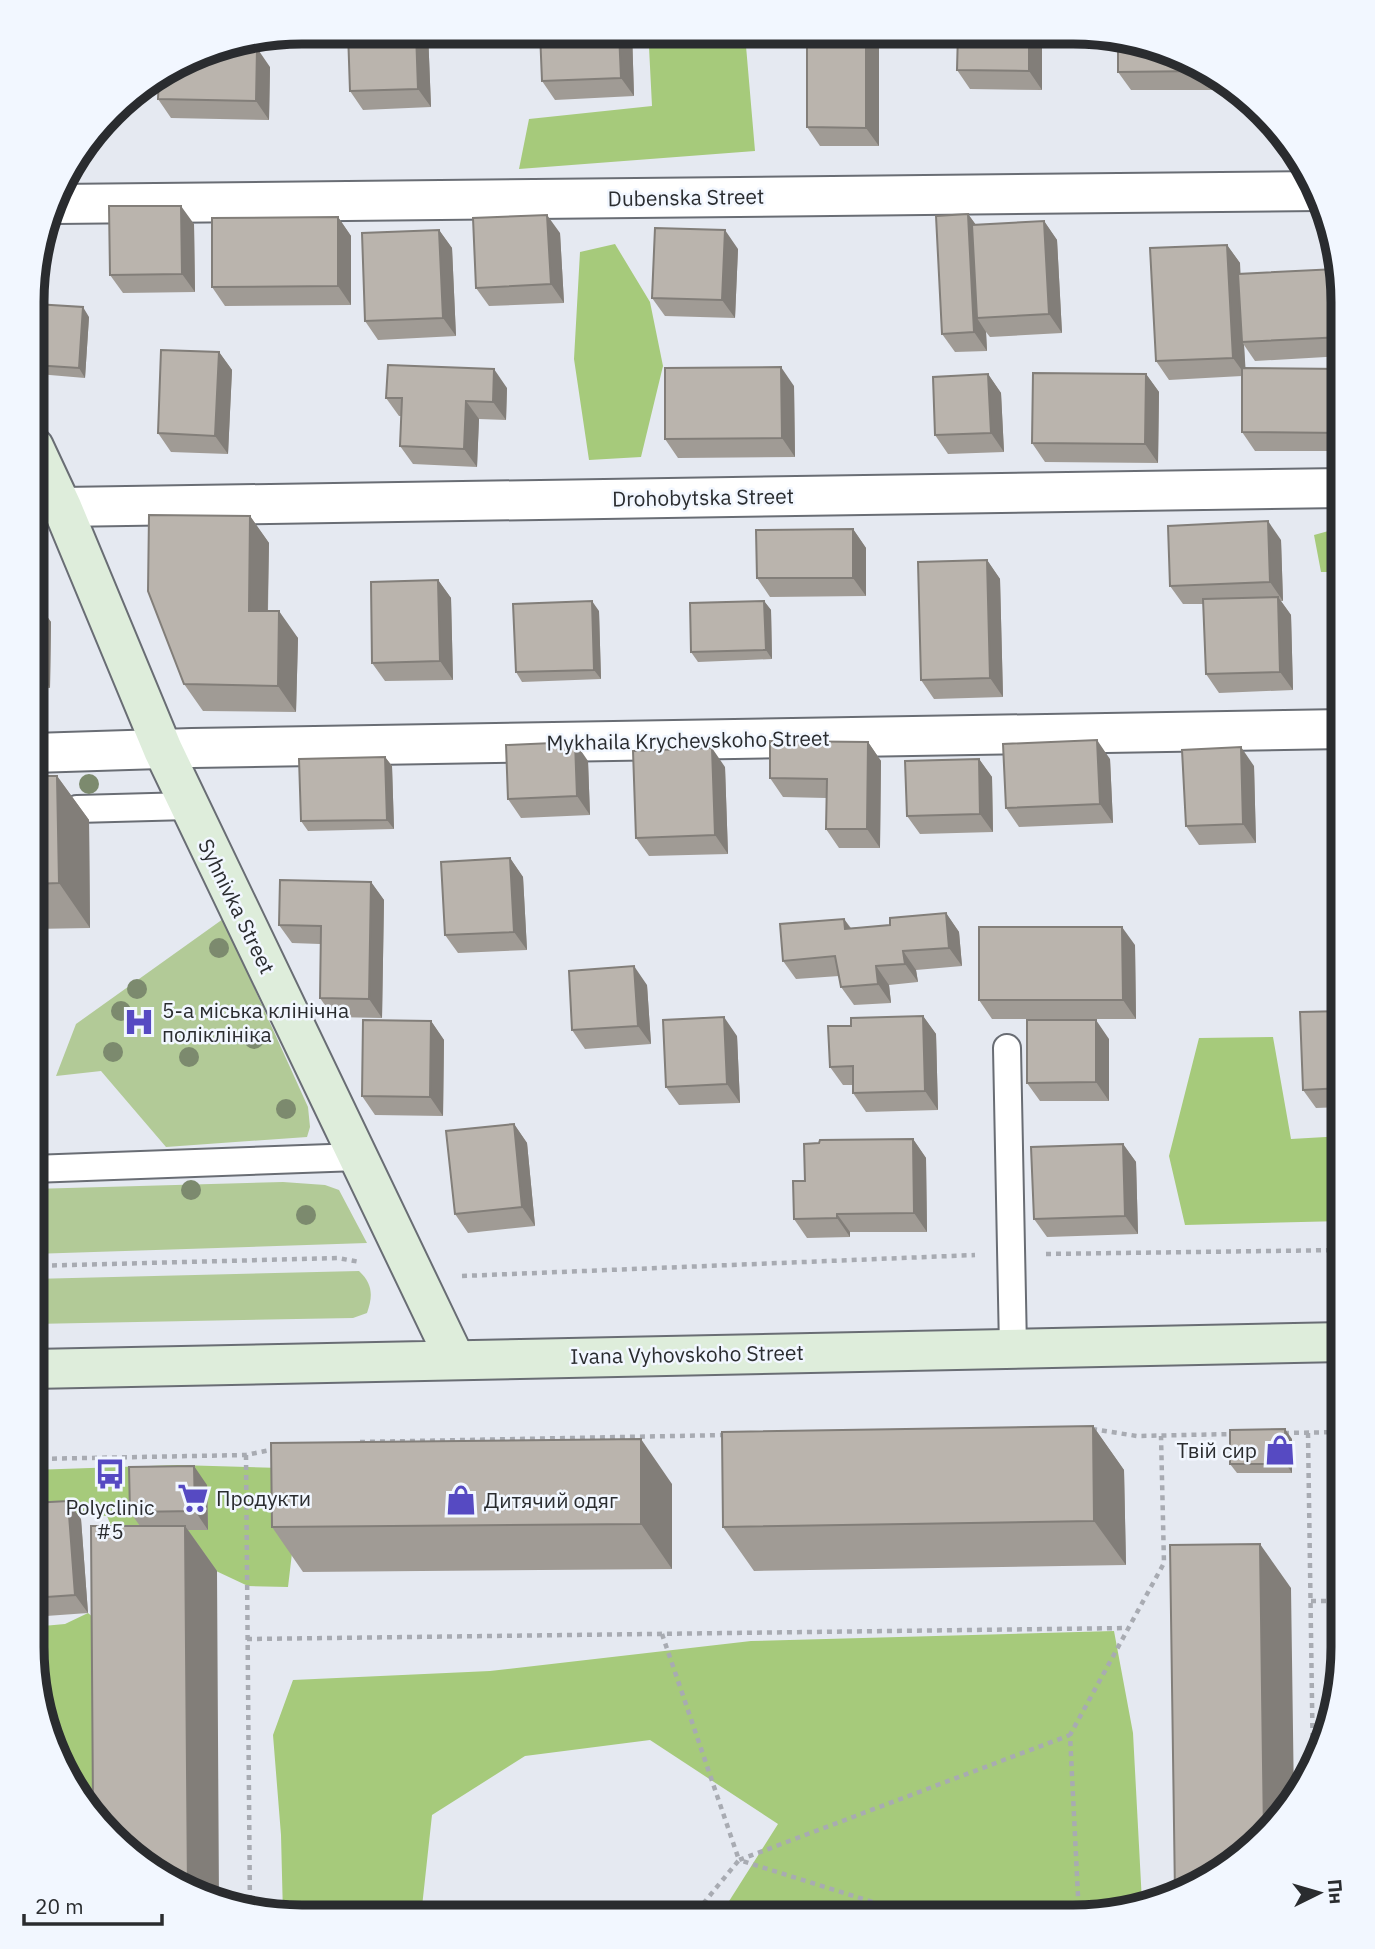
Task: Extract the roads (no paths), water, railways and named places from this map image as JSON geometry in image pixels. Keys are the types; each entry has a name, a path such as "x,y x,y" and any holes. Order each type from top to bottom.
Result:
{"main road":[{"name":"Syhnivka Street","path":"44,471 62,507 163,750 455,1359"},
{"name":"Ivana Vyhovskoho Street","path":"44,1369 1331,1342"}],"street":[{"name":"Dubenska Street","path":"63,204 1307,191"},
{"name":"Drohobytska Street","path":"62,507 1331,488"},
{"name":"Mykhaila Krychevskoho Street","path":"44,753 1331,729"}],"lane":[{"path":"77,809 189,806"},
{"path":"1007,1048 1013,1348"},
{"path":"44,1169 358,1157"}],"place":[{"name":"5-а міська клінічна поліклініка","path":"139,1022"},
{"name":"Твій сир","path":"1280,1450"},
{"name":"Polyclinic #5","path":"110,1474"},
{"name":"Продукти","path":"193,1498"},
{"name":"Дитячий одяг","path":"461,1500"}]}
